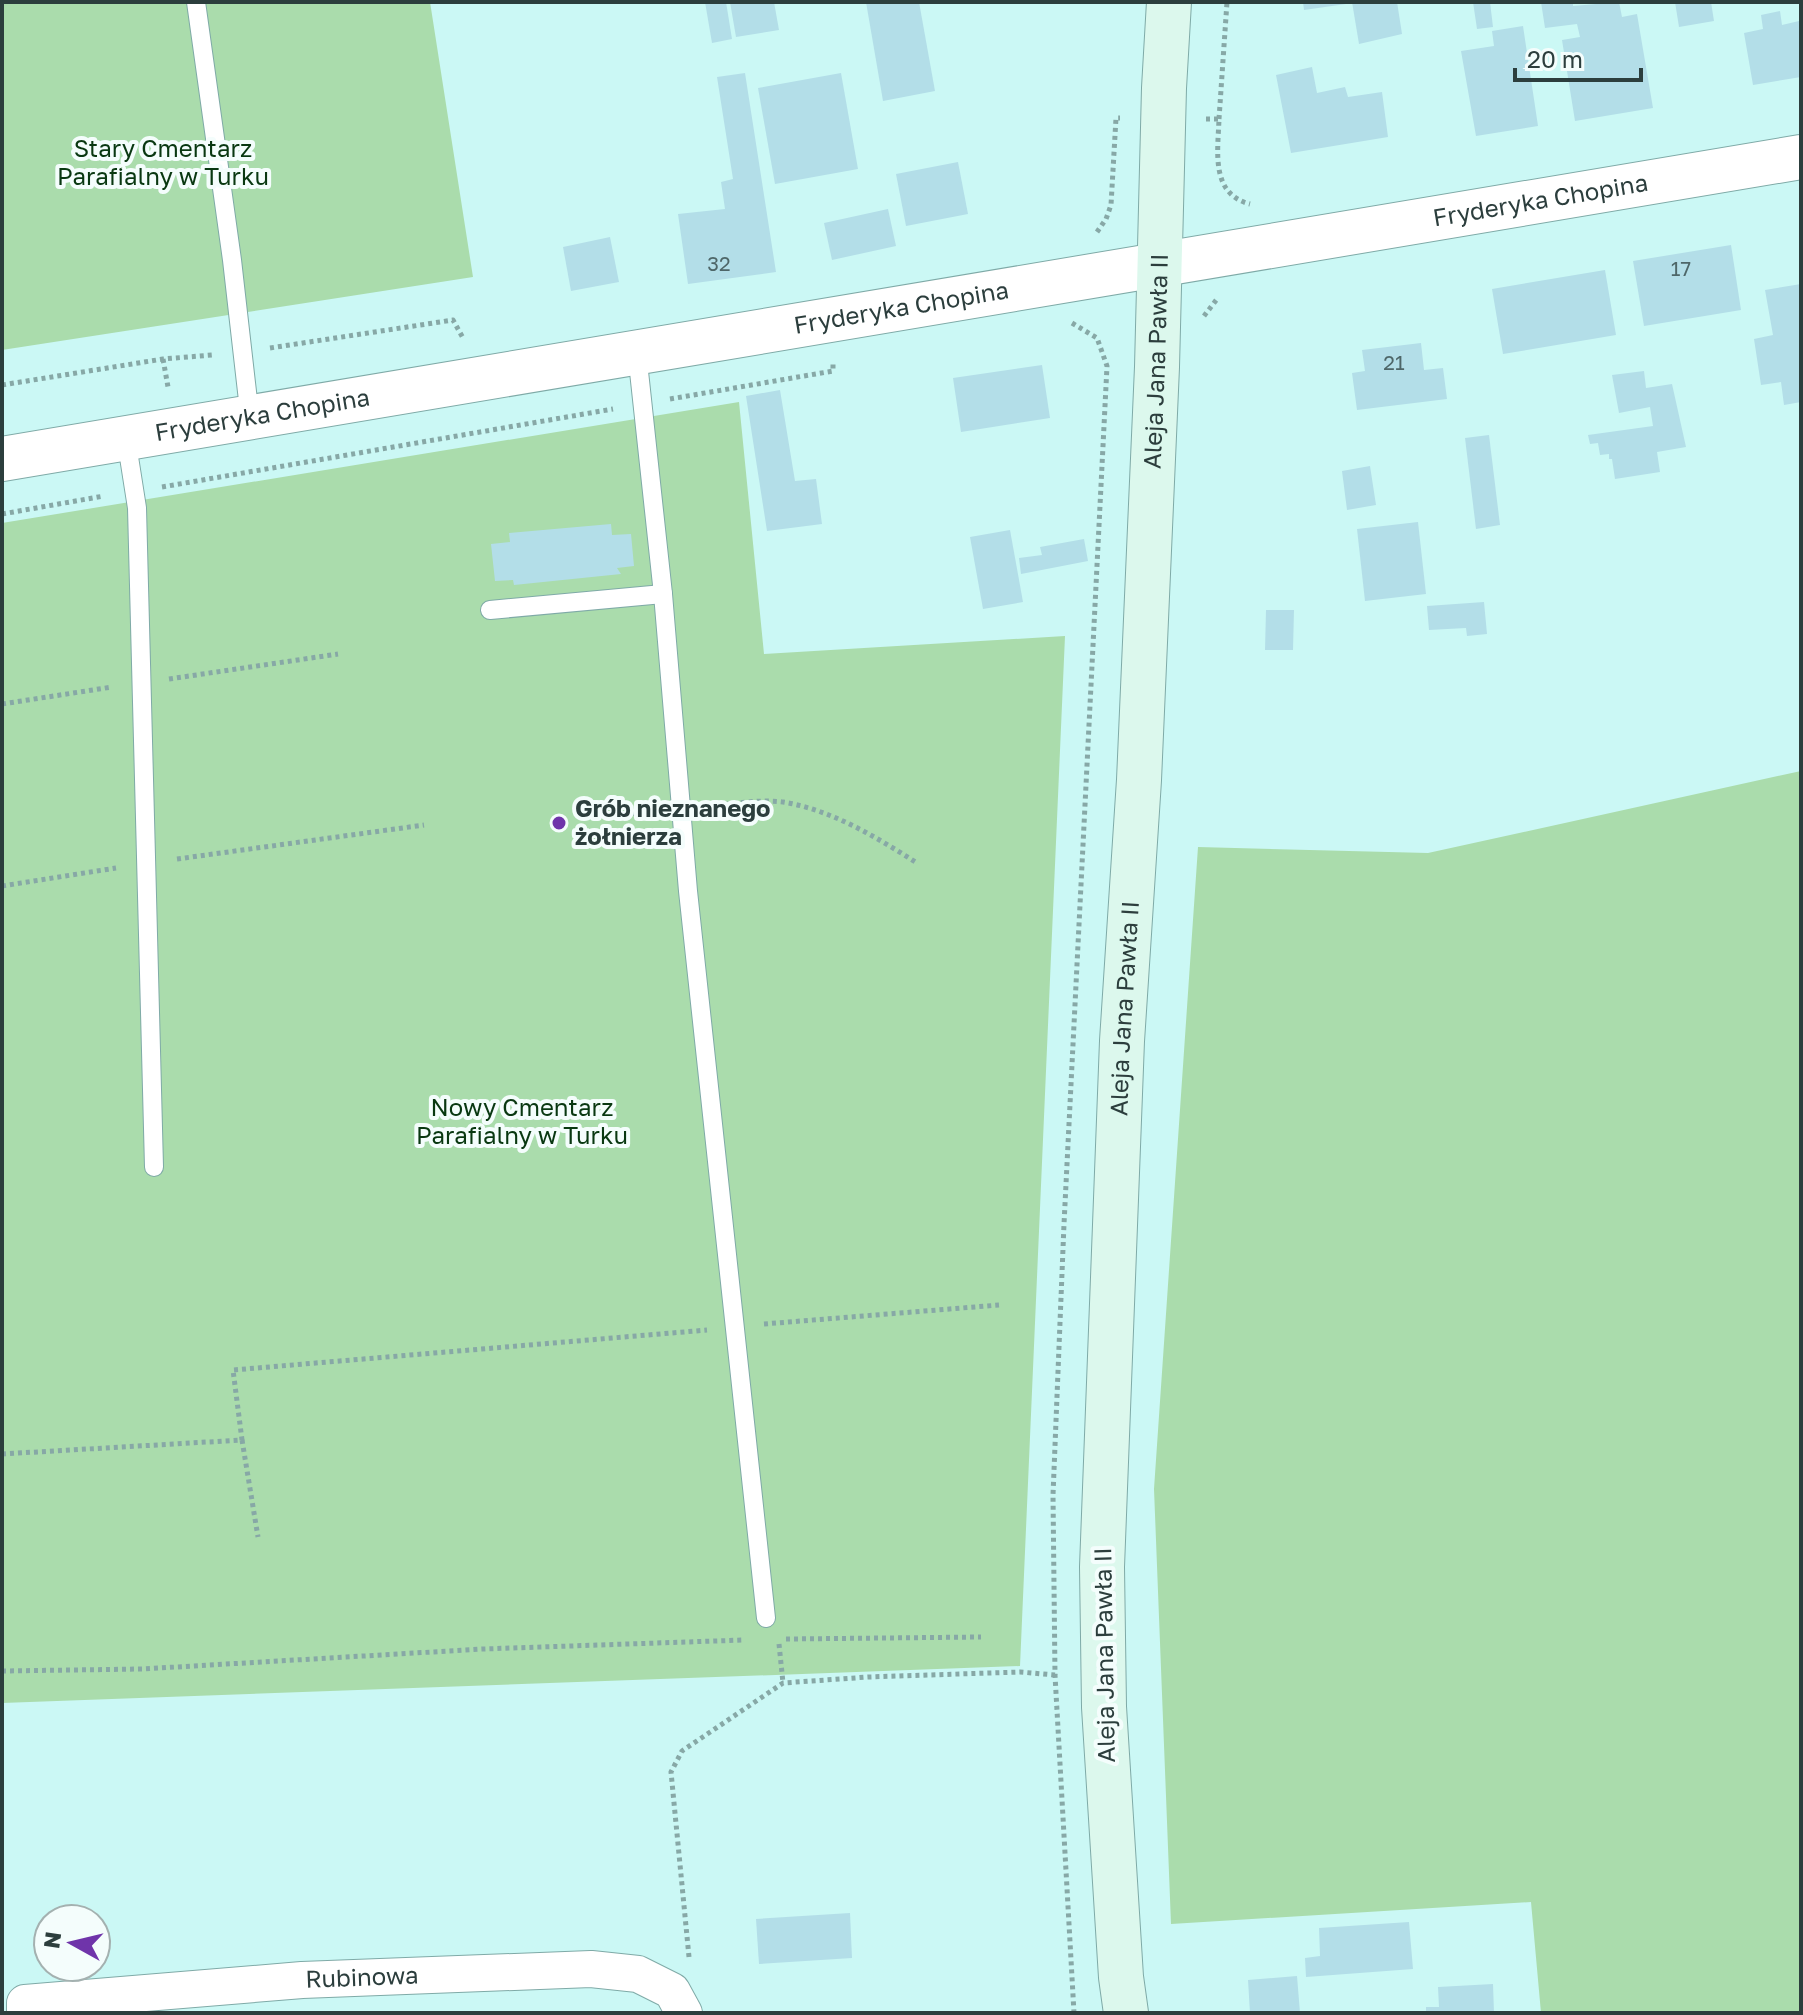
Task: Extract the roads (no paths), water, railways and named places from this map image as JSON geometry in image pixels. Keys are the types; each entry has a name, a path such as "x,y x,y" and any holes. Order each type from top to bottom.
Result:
{"main road":[{"name":"Aleja Jana Pawła II","path":"1126,2013 1105,1722 1102,1567 1122,1041 1139,780 1169,2"}],"street":[{"name":"Fryderyka Chopina","path":"2,459 1801,157"},
{"name":"Rubinowa","path":"25,2008 302,1980 591,1969 638,1974 672,1991 684,2013"}],"lane":[{"path":"196,2 232,260 250,418"},
{"path":"637,353 733,1327 766,1618"},
{"path":"126,438 137,508 154,1167"},
{"path":"490,610 663,594"}],"place":[{"name":"Grób nieznanego żołnierza","path":"559,823"}],"park label":[{"name":"Stary Cmentarz Parafialny w Turku","path":"163,163"},
{"name":"Nowy Cmentarz Parafialny w Turku","path":"522,1122"}]}
